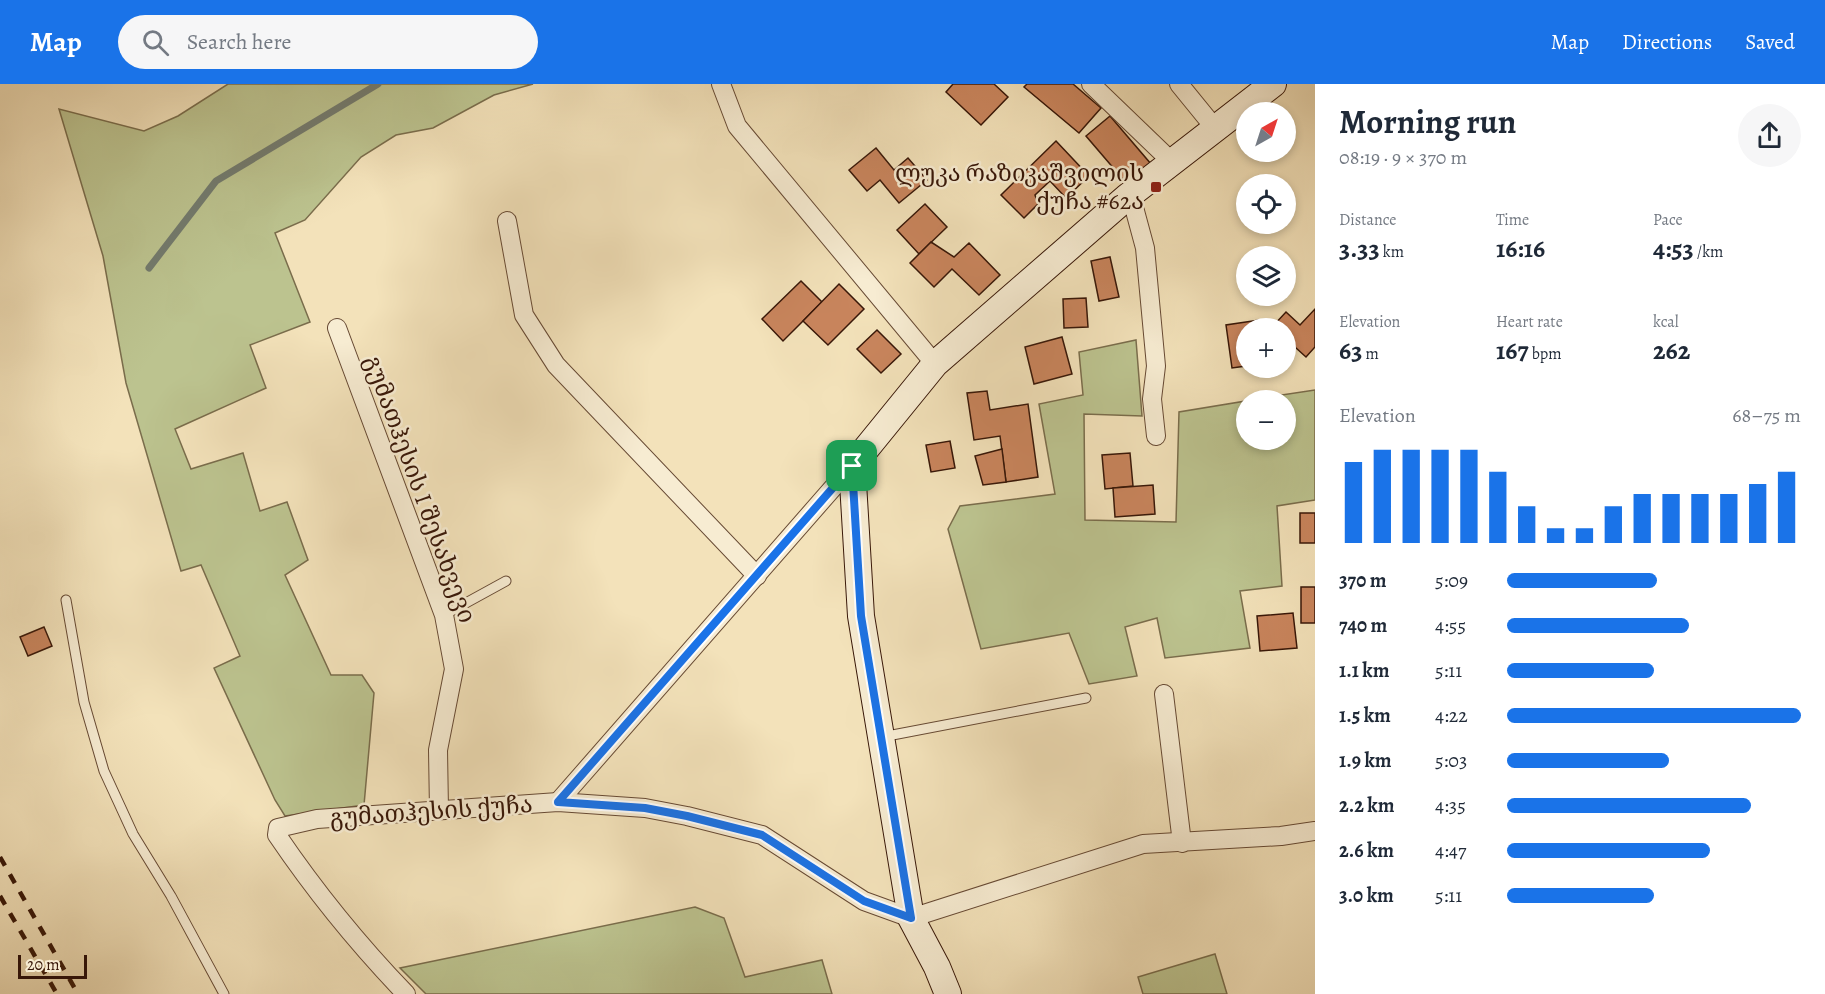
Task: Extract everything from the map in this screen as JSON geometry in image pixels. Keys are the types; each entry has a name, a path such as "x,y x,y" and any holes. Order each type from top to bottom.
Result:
{"street":[{"path":"721,84 737,126 935,364"},
{"path":"1090,84 1171,161"},
{"path":"1179,84 1214,127"},
{"path":"558,802 852,466 935,364 1127,197 1214,127 1273,84"},
{"path":"1127,197 1135,211 1145,248 1156,366 1152,399 1156,436"},
{"path":"507,221 524,315 556,365 757,576"},
{"name":"გუმათჰესის I შესახვევი","path":"337,328 444,615 454,669 438,750 439,810"},
{"path":"852,466 861,616 911,918 938,967 948,994"},
{"path":"1164,694 1182,843"},
{"name":"გუმათჰესის ქუჩა","path":"406,994 360,946 320,897 275,831 278,828 317,819 558,802 645,808 762,835 864,901 911,918"},
{"path":"911,918 1143,844 1182,843 1315,831"}],"lane":[{"path":"444,615 506,581"},
{"path":"66,600 84,702 104,771 133,834 171,896 224,994"},
{"path":"881,738 1086,698"}],"green space":[{"path":"228,84 533,84 494,95 433,128 396,135 361,157 305,220 275,233 310,322 250,345 266,388 175,429 191,469 243,453 260,511 287,502 308,560 285,575 331,675 362,675 374,693 364,805 285,816 275,800 214,668 240,656 201,565 181,571 126,383 103,256 59,109 144,131 178,116"},
{"path":"1136,340 1142,416 1084,414 1085,520 1176,522 1179,412 1236,403 1236,450 1296,450 1296,393 1315,390 1315,500 1277,506 1282,586 1240,591 1250,648 1165,658 1157,618 1125,627 1137,676 1089,684 1069,633 981,649 948,529 960,506 1055,494 1039,404 1083,395 1079,352"},
{"path":"695,907 724,918 745,977 822,960 832,994 426,994 400,968"},
{"path":"1215,954 1227,994 1143,994 1138,977"}],"building":[{"path":"953,84 994,84 1008,97 981,125 946,92"},
{"path":"1027,84 1073,84 1101,108 1079,133 1024,87"},
{"path":"1110,116 1151,164 1127,184 1086,136"},
{"path":"1056,141 1089,176 1066,198 1050,181 1035,195 1038,204 1024,218 1001,195"},
{"path":"876,148 894,170 908,158 927,180 899,203 880,180 867,191 849,170"},
{"path":"925,204 947,227 919,254 897,230"},
{"path":"931,242 954,257 969,243 1000,275 979,295 952,269 934,287 910,263"},
{"path":"1110,257 1119,297 1099,301 1091,261"},
{"path":"801,281 822,302 783,341 762,319"},
{"path":"839,284 864,309 828,345 803,321"},
{"path":"1086,298 1088,327 1064,328 1063,299"},
{"path":"1315,309 1315,347 1306,357 1296,348 1296,321 1300,325"},
{"path":"1286,312 1292,318 1280,318"},
{"path":"1236,323 1236,367 1232,368 1226,325"},
{"path":"877,330 901,354 881,373 857,349"},
{"path":"1062,337 1072,374 1034,384 1025,347"},
{"path":"987,391 990,410 1028,404 1038,477 1006,482 1000,436 974,440 967,393"},
{"path":"950,441 955,468 931,472 926,445"},
{"path":"1002,449 1006,482 983,485 975,456"},
{"path":"1130,453 1133,486 1105,489 1102,455"},
{"path":"1153,485 1155,514 1115,517 1113,488"},
{"path":"1300,513 1315,513 1315,543 1300,543"},
{"path":"1301,587 1315,587 1315,623 1301,623"},
{"path":"1293,613 1297,648 1260,651 1257,616"},
{"path":"44,627 52,646 28,656 20,637"}],"waterway":[{"path":"149,268 216,181 378,84"}],"railway":[{"path":"0,857 78,994"},
{"path":"0,896 57,994"}],"place":[{"name":"ლუკა რაზიკაშვილის ქუჩა #62ა","path":"1156,187"}],"route":[{"path":"852,466 861,616 911,918 864,901 762,835 645,808 558,802 852,466"}]}
